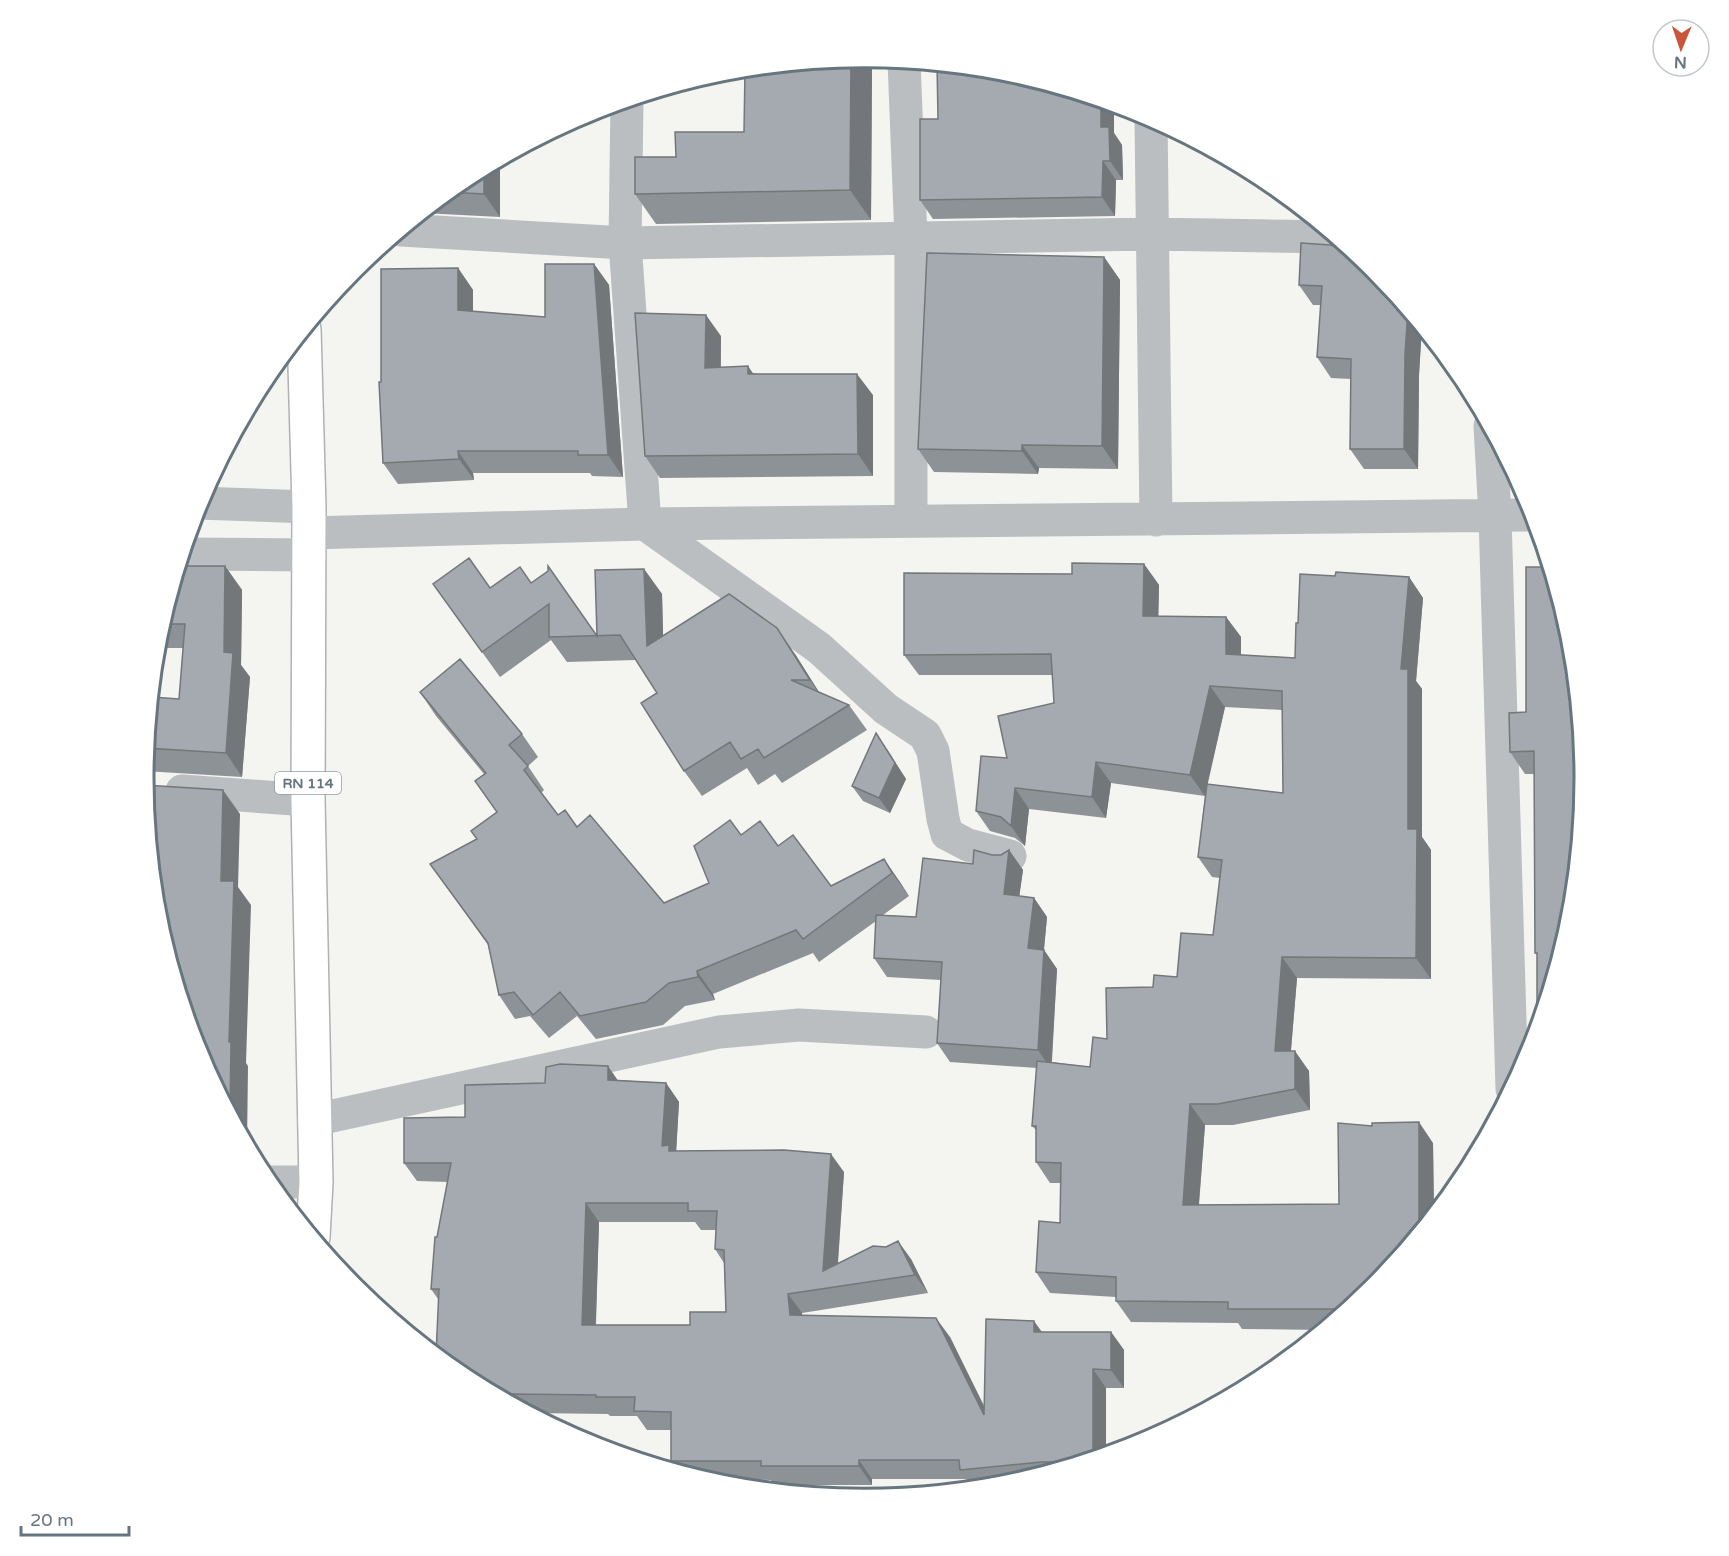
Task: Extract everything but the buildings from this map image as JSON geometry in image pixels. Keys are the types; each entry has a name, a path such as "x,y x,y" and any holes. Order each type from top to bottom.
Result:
{"main road":[{"name":"RN 114","path":"304,341 309,532 308,800 316,1182 314,1226"}],"street":[{"path":"904,69 911,239 911,521"},
{"path":"627,109 625,243 645,524"},
{"path":"1151,129 1156,520"},
{"path":"412,231 625,243 1152,234 1324,237"},
{"path":"1491,443 1511,1071"},
{"path":"208,506 309,532"},
{"path":"191,554 309,532 645,524 1524,515"},
{"path":"645,524 819,648 886,709 925,735 933,751 947,834 968,845 1010,856"},
{"path":"156,789 308,800"},
{"path":"314,1120 719,1032 799,1025 926,1032"},
{"path":"280,1182 316,1182"}]}
